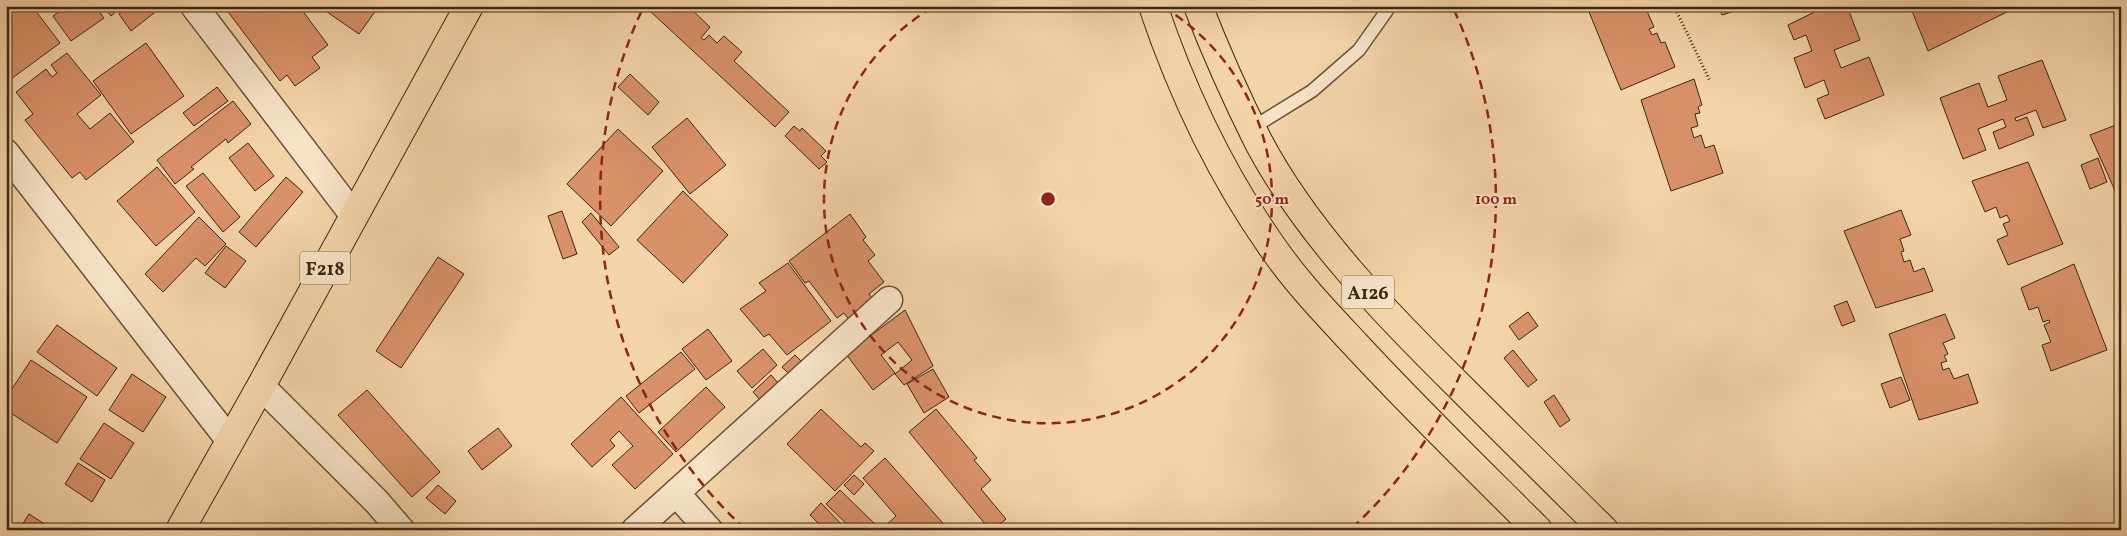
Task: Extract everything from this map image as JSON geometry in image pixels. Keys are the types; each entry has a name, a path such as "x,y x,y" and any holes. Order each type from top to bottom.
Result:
{"main road":[{"name":"F218","path":"180,530 261,386 468,6"},
{"name":"A126","path":"1153,6 1173,63 1220,164 1279,256 1314,300 1398,391 1538,530"},
{"name":"A126","path":"1198,6 1212,42 1252,128 1284,182 1321,236 1386,313 1604,530"}],"street":[{"path":"194,6 354,216"},
{"path":"6,153 230,441"},
{"path":"635,530 889,300"},
{"path":"261,386 377,502 400,530"},
{"path":"676,493 709,530"}],"lane":[{"path":"1252,128 1312,91 1359,50 1390,6"}],"path":[{"path":"1674,6 1710,81"}],"building":[{"path":"6,6 32,6 60,43 11,79 6,73"},
{"path":"67,6 95,6 104,18 71,41 53,16"},
{"path":"103,6 122,6 111,16"},
{"path":"129,6 163,6 131,31 119,14"},
{"path":"238,6 299,6 328,45 312,57 320,68 295,86 287,75 280,81 229,13"},
{"path":"331,6 379,6 359,34 327,12"},
{"path":"656,6 678,6 681,8 688,6 710,27 701,38 704,40 709,35 717,43 724,36 742,52 734,61 789,112 775,127 651,12"},
{"path":"1650,6 1646,9 1654,27 1649,29 1652,35 1657,33 1661,43 1665,42 1675,67 1621,90 1587,7"},
{"path":"1718,6 1736,6 1738,10 1722,15"},
{"path":"1827,6 1847,6 1860,40 1834,50 1841,68 1869,57 1884,95 1825,119 1817,99 1829,94 1824,80 1805,88 1794,58 1812,51 1806,35 1794,40 1788,25"},
{"path":"1910,6 2019,6 1928,51"},
{"path":"146,43 184,96 131,134 93,81"},
{"path":"67,53 101,95 77,114 90,129 110,113 134,142 86,180 80,172 72,178 25,120 33,114 16,92 46,69 52,77 57,73 51,65"},
{"path":"2042,60 2066,120 2043,128 2036,110 2015,118 2016,121 2027,117 2034,135 1999,149 1993,132 2006,127 2003,119 1978,129 1986,150 1963,159 1940,98 1979,83 1988,107 2007,100 1998,76"},
{"path":"630,74 659,102 648,115 618,87"},
{"path":"1694,79 1702,105 1698,107 1700,113 1695,114 1698,126 1691,128 1694,138 1701,135 1705,148 1714,145 1723,173 1671,191 1641,100"},
{"path":"217,87 228,101 194,126 183,113"},
{"path":"233,101 251,124 228,143 226,139 191,167 194,169 175,184 157,160"},
{"path":"687,118 726,165 690,194 652,147"},
{"path":"2121,123 2121,204 2090,135"},
{"path":"794,126 800,131 802,128 826,151 821,156 827,162 819,169 785,136"},
{"path":"618,129 663,171 611,226 567,184"},
{"path":"248,143 274,176 255,191 229,158"},
{"path":"2098,158 2107,182 2090,189 2081,165"},
{"path":"2028,162 2063,244 2008,265 1997,240 2008,235 2003,224 2010,221 2007,215 2000,218 1996,207 1985,212 1972,181"},
{"path":"157,167 195,212 156,246 117,201"},
{"path":"203,173 240,217 223,232 186,186"},
{"path":"286,177 303,192 256,247 239,232"},
{"path":"683,191 728,235 683,283 637,240"},
{"path":"1901,210 1911,235 1900,239 1904,251 1901,252 1904,262 1910,260 1914,272 1924,268 1933,291 1876,308 1844,231"},
{"path":"562,211 577,254 563,259 548,216"},
{"path":"591,213 619,247 609,255 582,222"},
{"path":"850,214 866,237 863,240 875,255 868,261 884,282 869,294 876,304 851,322 844,313 837,318 809,281 805,283 789,261"},
{"path":"199,217 226,244 205,266 196,258 163,292 145,274"},
{"path":"226,246 246,261 225,288 205,273"},
{"path":"438,257 464,274 401,368 376,351"},
{"path":"788,263 831,321 787,355 769,334 764,337 740,309 766,291 759,283"},
{"path":"2074,264 2107,350 2051,371 2042,345 2051,342 2044,325 2050,322 2049,320 2043,322 2038,307 2029,310 2021,288"},
{"path":"1847,301 1855,321 1842,326 1834,306"},
{"path":"905,310 933,366 904,385 895,374 912,360 898,342 881,355 895,373 873,390 846,354"},
{"path":"1528,312 1538,326 1519,340 1509,326"},
{"path":"1945,314 1955,338 1943,343 1948,354 1944,356 1947,361 1941,363 1943,370 1949,368 1954,379 1968,374 1978,403 1919,420 1889,334"},
{"path":"57,325 117,368 97,396 37,352"},
{"path":"708,329 732,361 706,380 682,349"},
{"path":"763,349 777,365 752,388 737,371"},
{"path":"1513,350 1537,380 1528,387 1504,358"},
{"path":"681,352 695,369 639,413 626,396"},
{"path":"795,355 803,363 790,375 782,367"},
{"path":"31,360 87,397 57,443 6,410 6,398"},
{"path":"933,369 949,397 924,413 907,384"},
{"path":"132,374 166,397 143,432 109,410"},
{"path":"771,375 779,384 761,401 753,392"},
{"path":"1901,377 1910,400 1890,408 1881,384"},
{"path":"706,387 725,407 676,452 658,432"},
{"path":"367,390 440,472 412,497 338,415"},
{"path":"1554,395 1570,420 1560,427 1544,402"},
{"path":"621,397 673,454 635,489 612,465 633,446 619,431 610,440 615,446 592,467 571,444"},
{"path":"821,409 861,447 865,443 874,451 835,491 787,444"},
{"path":"936,409 977,458 974,460 991,480 981,489 1006,519 993,530 990,530 909,432"},
{"path":"104,423 134,443 111,479 80,459"},
{"path":"498,428 512,446 482,470 468,451"},
{"path":"885,458 949,530 885,530 883,528 896,516 863,478"},
{"path":"78,463 105,480 92,502 65,484"},
{"path":"854,475 864,484 854,495 844,485"},
{"path":"438,485 456,501 445,514 426,498"},
{"path":"840,490 881,530 853,530 826,504"},
{"path":"821,503 847,530 825,530 810,515"},
{"path":"29,514 54,530 19,530"}]}
